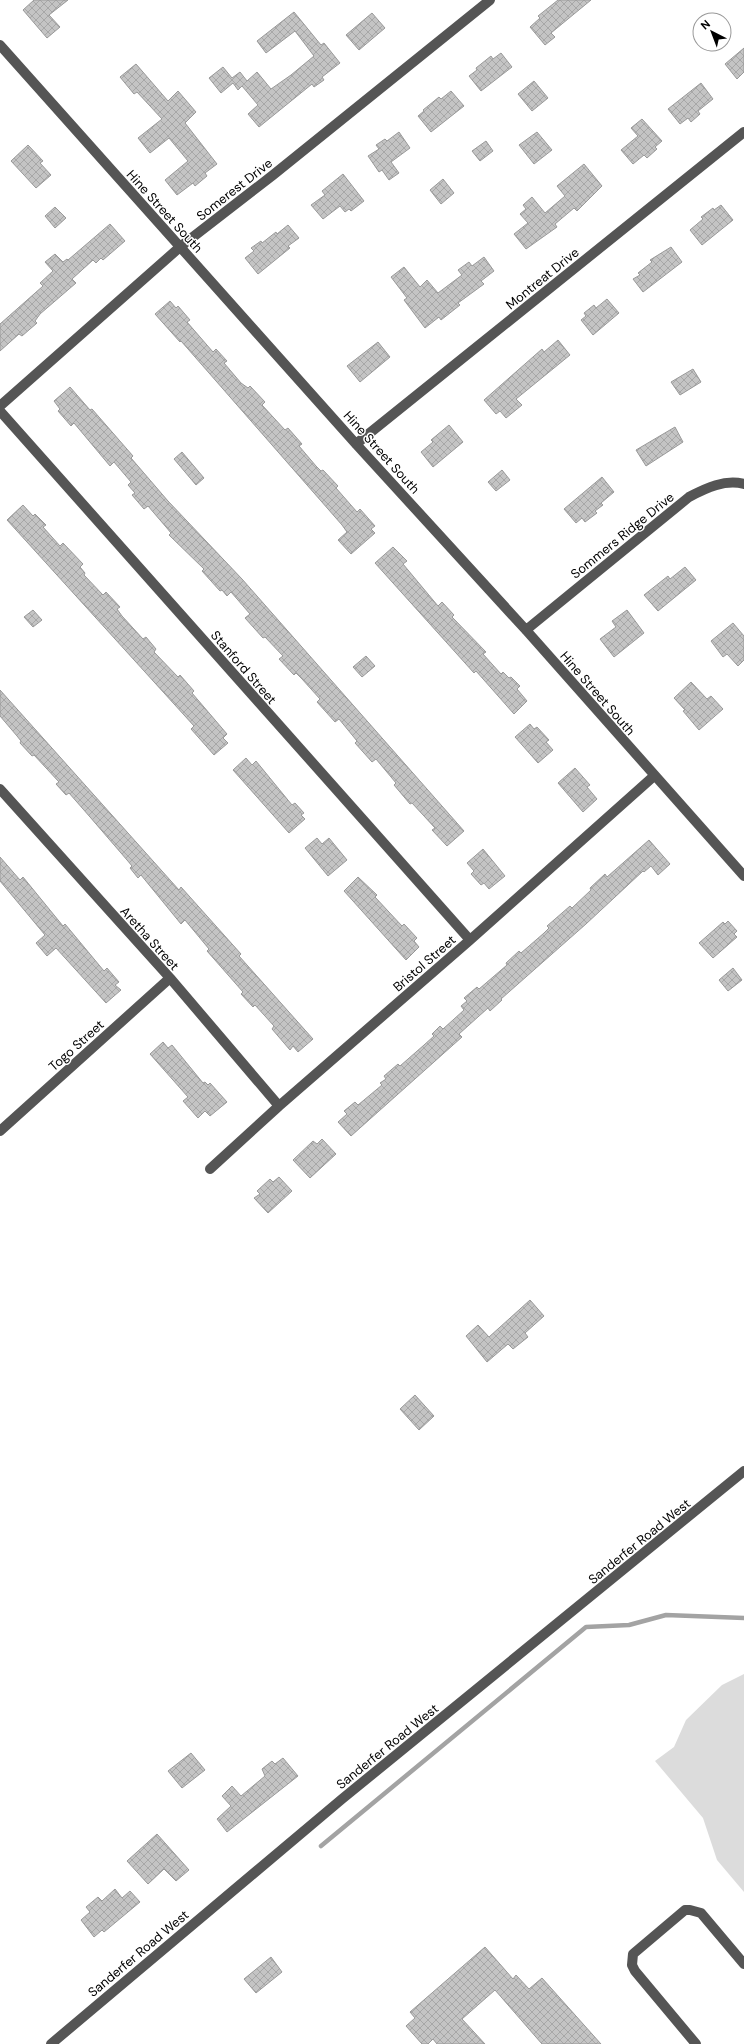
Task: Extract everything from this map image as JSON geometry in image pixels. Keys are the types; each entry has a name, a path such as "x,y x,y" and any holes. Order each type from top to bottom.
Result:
{"street":[{"name":"Somerest Drive","path":"0,406 180,247 279,170 490,0"},
{"name":"Hine Street South","path":"0,45 356,444 526,630 744,876"},
{"name":"Montreat Drive","path":"356,444 744,132"},
{"name":"Stanford Street","path":"0,411 470,940"},
{"name":"Sommers Ridge Drive","path":"526,630 689,497 706,488 724,483 744,484"},
{"name":"Bristol Street","path":"210,1169 279,1106 470,940 654,776"},
{"name":"Aretha Street","path":"0,789 170,978 279,1106"},
{"name":"Togo Street","path":"0,1131 170,978"},
{"name":"Sanderfer Road West","path":"50,2044 342,1799 744,1472"},
{"path":"696,2044 635,1971 632,1965 633,1954 685,1910 690,1910 701,1913 744,1964"}],"shaded area":[{"path":"744,1674 744,1892 717,1860 703,1818 655,1761 674,1747 686,1720 722,1685"}],"building":[{"path":"34,0 68,0 49,15 60,27 47,38 23,10"},
{"path":"558,0 591,0 551,33 555,37 545,45 530,27 540,18 538,16"},
{"path":"294,12 321,45 324,43 340,63 322,77 324,80 314,87 312,84 259,127 248,114 258,105 242,86 238,90 233,83 221,93 209,78 223,67 232,78 240,72 247,81 257,72 271,89 291,75 314,56 295,31 266,53 257,41"},
{"path":"372,13 385,28 359,50 346,35"},
{"path":"744,48 744,72 737,79 725,64"},
{"path":"501,53 512,67 481,91 469,76 477,70 476,68 491,56 493,59"},
{"path":"136,64 168,101 178,91 196,112 185,123 217,164 205,173 207,176 195,186 193,183 177,195 165,180 188,161 169,138 150,153 138,138 162,119 137,92 134,94 120,77"},
{"path":"534,81 548,98 532,111 518,94"},
{"path":"701,83 713,99 698,111 700,114 691,122 688,118 680,124 668,109"},
{"path":"451,91 464,106 431,132 418,116 439,97 441,99"},
{"path":"642,119 662,141 655,147 657,149 647,158 644,155 633,164 621,150 638,136 631,128"},
{"path":"399,132 410,148 391,162 399,173 389,180 382,170 379,172 368,156 379,149 376,145 385,139 387,141"},
{"path":"537,132 552,150 534,164 519,145"},
{"path":"486,141 493,151 480,161 472,151"},
{"path":"28,145 43,161 40,163 51,175 36,188 11,161"},
{"path":"584,164 602,186 577,211 574,208 555,224 557,227 526,249 514,234 528,223 520,214 526,209 523,205 532,197 545,213 565,196 557,186"},
{"path":"343,174 364,201 351,211 349,209 345,212 340,206 323,219 311,205 325,195 322,191"},
{"path":"443,179 454,193 441,204 430,190"},
{"path":"721,205 733,220 702,245 690,230 703,219 701,217 713,208 714,210"},
{"path":"55,207 66,218 55,228 45,216"},
{"path":"110,224 125,241 103,260 101,258 96,263 93,260 72,279 76,283 40,314 35,321 37,323 22,336 19,334 0,351 0,324 43,286 40,283 53,271 45,262 55,254 63,262 67,259 68,260"},
{"path":"288,225 299,238 288,246 290,248 258,274 245,258 254,251 251,248 261,241 262,243 276,232 277,234"},
{"path":"671,247 682,262 643,292 633,279 640,275 638,273 652,262 650,260"},
{"path":"484,257 494,271 481,281 484,284 458,303 460,305 441,320 439,317 425,328 404,300 407,298 391,277 404,267 420,287 427,280 438,293 462,275 458,270 469,262 472,266"},
{"path":"607,299 619,313 593,335 581,320 586,316 584,313 594,305 596,308"},
{"path":"170,301 176,308 178,306 190,320 187,322 213,352 216,349 227,361 224,363 241,383 248,388 250,386 265,402 262,405 285,430 288,428 302,444 299,446 316,466 321,471 323,470 338,486 336,488 357,512 360,509 375,526 371,529 375,533 351,554 338,540 347,532 342,525 181,341 180,342 155,314"},
{"path":"558,340 570,355 516,399 522,405 506,418 500,411 496,414 484,400 542,349 544,352"},
{"path":"378,342 390,357 360,382 347,366"},
{"path":"693,369 701,382 680,395 671,382"},
{"path":"70,387 90,410 92,409 133,456 131,458 168,501 242,579 464,831 447,846 432,830 435,828 412,803 410,804 394,785 396,783 376,759 372,762 355,743 357,741 339,719 335,722 317,702 320,699 296,673 294,675 279,659 283,656 265,637 263,638 245,618 250,614 231,592 227,596 222,590 220,591 202,571 204,569 169,535 171,533 148,506 144,509 132,495 135,493 128,485 131,482 114,462 110,466 74,423 71,426 58,411 60,409 54,401"},
{"path":"449,425 463,442 433,467 421,452 433,442 431,440"},
{"path":"675,427 683,442 646,466 636,450"},
{"path":"182,452 204,478 196,485 174,459"},
{"path":"502,470 510,480 496,491 488,482"},
{"path":"602,477 614,492 601,503 603,505 595,511 597,513 585,522 582,518 576,523 564,509"},
{"path":"23,505 33,516 35,514 46,525 43,527 60,546 63,543 83,564 80,567 85,573 84,575 103,595 106,592 120,607 117,609 122,616 143,639 146,637 156,649 154,652 178,677 180,675 194,691 192,693 227,734 223,738 228,743 214,755 191,729 194,726 7,520"},
{"path":"393,547 407,561 403,564 438,606 442,602 454,615 452,617 486,652 483,654 501,674 503,672 509,678 511,677 520,686 517,689 527,701 514,714 476,671 474,673 375,563"},
{"path":"685,567 696,580 658,611 644,595 668,576 670,579"},
{"path":"33,610 42,620 33,627 24,617"},
{"path":"627,610 644,633 614,657 600,639 616,627 612,621"},
{"path":"733,623 744,636 744,660 738,666 727,654 723,657 711,641"},
{"path":"366,656 375,666 362,677 353,667"},
{"path":"691,682 707,699 711,696 723,709 699,730 683,711 685,710 674,698"},
{"path":"0,690 179,890 181,887 241,954 239,956 313,1039 298,1052 293,1046 290,1050 272,1029 274,1026 255,1005 253,1007 241,994 243,992 207,951 209,949 185,920 181,924 141,875 138,878 130,868 132,866 90,817 69,793 66,795 56,784 59,782 34,755 32,756 20,743 21,741 0,716"},
{"path":"530,724 534,729 537,727 549,740 546,742 553,750 538,763 515,737"},
{"path":"246,758 252,765 256,761 292,805 295,803 304,813 301,815 305,819 289,833 233,770"},
{"path":"575,768 590,785 587,787 597,799 583,812 558,783"},
{"path":"317,838 322,844 329,838 347,860 328,876 305,848"},
{"path":"649,840 670,864 658,875 651,866 644,872 643,871 586,924 501,999 502,1000 490,1011 488,1008 459,1034 462,1037 351,1136 338,1122 347,1114 344,1111 355,1102 358,1105 382,1085 380,1083 386,1079 384,1076 398,1064 400,1066 424,1045 434,1036 432,1034 440,1026 443,1029 464,1010 461,1006 467,1001 464,998 477,987 479,989 507,965 506,963 519,951 521,953 544,933 549,928 547,926 570,906 572,908 605,874 607,877"},
{"path":"483,849 505,876 489,889 484,883 481,885 471,874 474,871 467,863"},
{"path":"0,857 20,880 23,877 63,926 65,924 104,971 107,968 119,982 115,985 121,990 106,1003 56,948 47,956 36,943 45,935 0,881"},
{"path":"358,877 377,895 375,897 402,926 404,924 417,938 414,941 419,947 406,960 344,891"},
{"path":"728,921 737,931 734,934 737,937 713,958 699,943 723,922 725,924"},
{"path":"733,968 742,980 728,991 719,980"},
{"path":"163,1042 168,1048 172,1045 203,1083 205,1082 208,1085 210,1083 227,1102 210,1116 205,1111 198,1118 183,1101 188,1097 150,1054"},
{"path":"322,1139 336,1154 310,1178 293,1160 313,1141 317,1144"},
{"path":"279,1177 292,1191 268,1213 254,1198 260,1194 257,1191 270,1179 273,1182"},
{"path":"530,1300 544,1316 525,1333 528,1337 513,1349 508,1344 487,1362 466,1336 478,1325 489,1337"},
{"path":"415,1395 434,1416 419,1430 400,1409"},
{"path":"191,1753 205,1770 182,1788 168,1771"},
{"path":"283,1758 298,1776 227,1832 217,1819 231,1806 222,1796 232,1786 241,1796 265,1776 262,1769 272,1761 275,1764"},
{"path":"157,1834 189,1870 176,1881 164,1869 148,1884 127,1861"},
{"path":"115,1889 122,1898 130,1891 140,1902 104,1932 102,1930 94,1937 81,1920 90,1912 86,1907 98,1897 102,1901"},
{"path":"485,1947 513,1979 516,1975 529,1989 542,1978 601,2044 542,2044 495,1990 462,2019 485,2044 437,2044 433,2039 428,2044 422,2044 406,2026 415,2018 410,2012"},
{"path":"271,1957 282,1972 256,1993 244,1979"}],"waterway":[{"path":"321,1846 586,1627 629,1625 666,1615 744,1618"}]}
